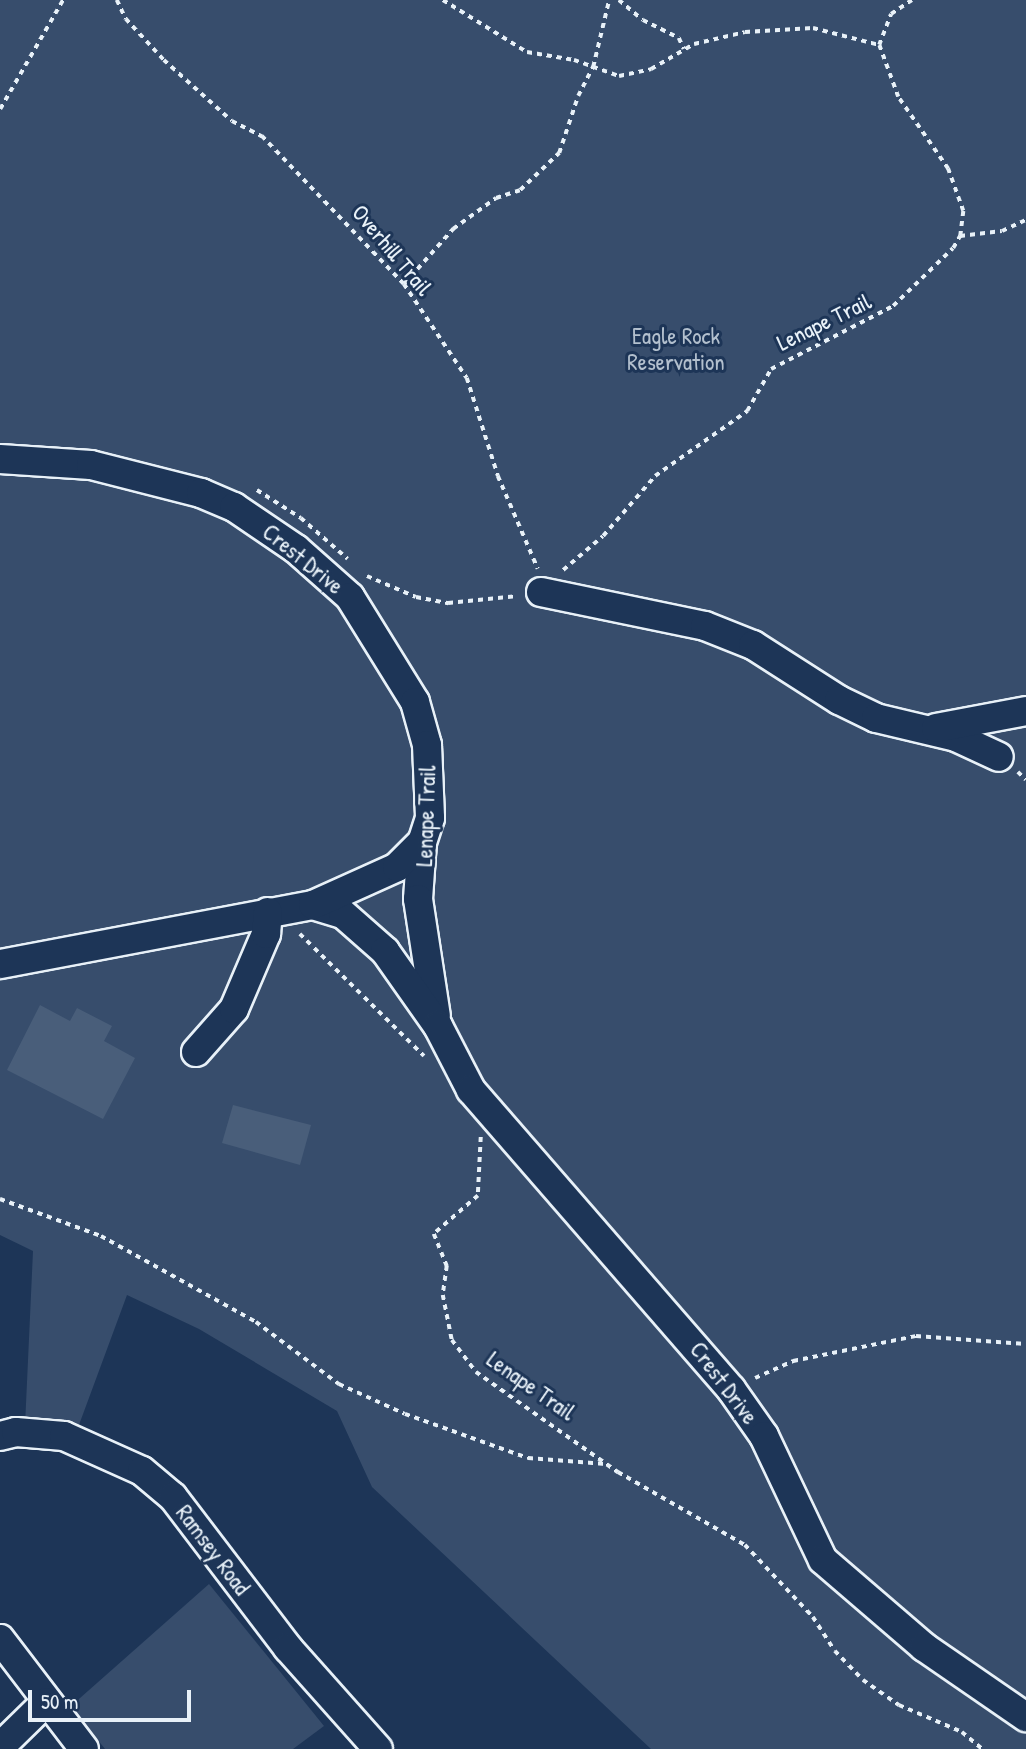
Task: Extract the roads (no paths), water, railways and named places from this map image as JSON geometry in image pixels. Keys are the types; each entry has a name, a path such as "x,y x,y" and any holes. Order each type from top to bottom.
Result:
{"street":[{"name":"Crest Drive","path":"0,458 91,465 201,493 234,507 296,548 350,597 415,702 427,746 431,791 430,818 422,842 418,899 438,1026"},
{"path":"541,592 705,626 753,645 839,701 876,718 956,737 999,757"},
{"path":"923,730 1026,711"},
{"name":"Crest Drive","path":"0,964 72,954 268,912 313,905 397,867 422,842"},
{"name":"Crest Drive","path":"313,905 330,908 360,925 385,951 438,1026 480,1102 731,1389 764,1436 823,1560 924,1647 1026,1717"},
{"path":"196,1052 234,1009 266,934 268,912"},
{"name":"Ramsey Road","path":"0,1436 16,1432 64,1436 142,1471 173,1497 288,1648 377,1749"},
{"path":"0,1639 84,1749"},
{"path":"0,1747 46,1702"}],"park label":[{"name":"Eagle Rock Reservation","path":"676,349"}]}
